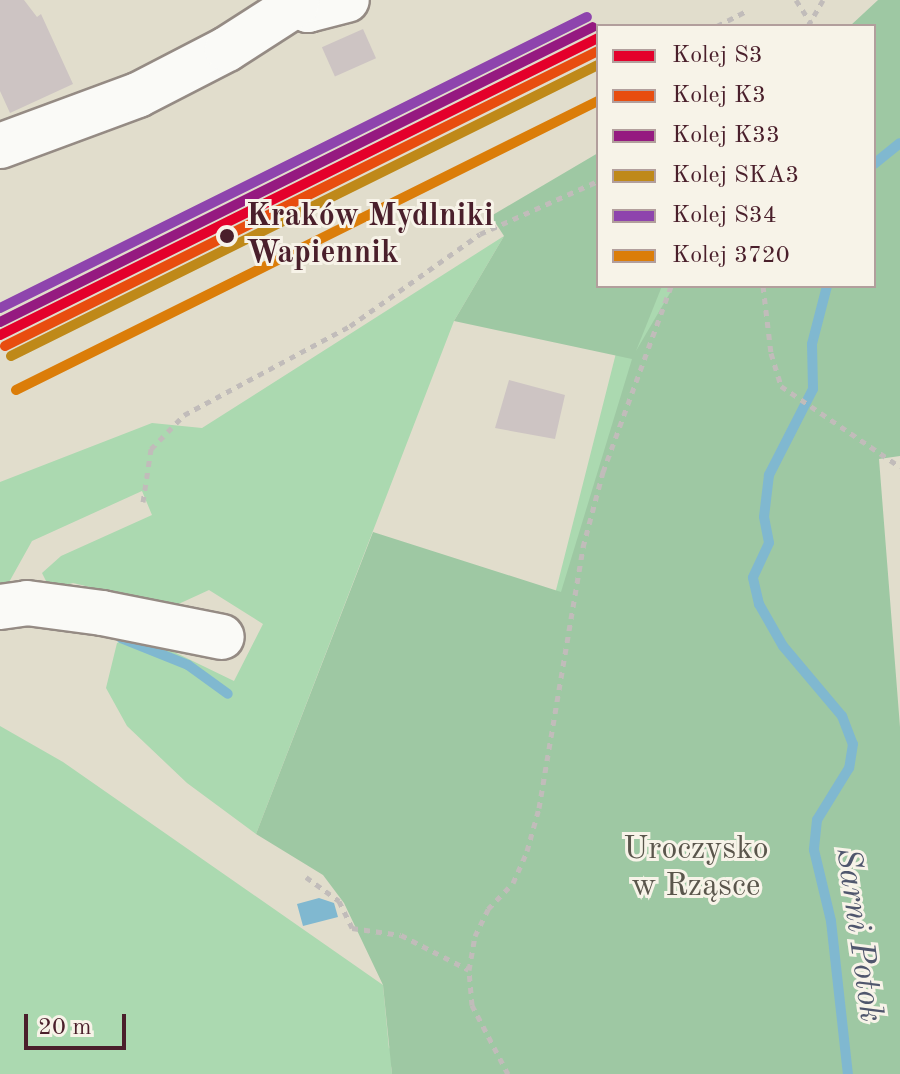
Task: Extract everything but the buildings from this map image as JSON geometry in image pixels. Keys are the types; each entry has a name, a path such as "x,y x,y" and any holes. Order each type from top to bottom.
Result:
{"lane":[{"path":"0,146 138,95 227,49 295,2 329,8 347,0"},
{"path":"0,607 27,603 102,613 222,637"}],"path":[{"path":"796,0 809,24"},
{"path":"809,24 823,0"},
{"path":"721,24 746,11"},
{"path":"143,502 151,449 184,415 350,326 480,234 596,182"},
{"path":"508,1074 472,1005 469,970 475,936 488,909 513,883 527,851 539,808 583,547 603,472 670,288"},
{"path":"763,288 771,353 781,386 900,467"},
{"path":"306,877 339,901 352,928 401,935 469,970"}],"green space":[{"name":"Uroczysko w Rząsce","path":"878,0 900,0 900,456 879,459 900,727 900,1074 392,1074 383,985 344,903 323,875 256,834 373,532 561,592 632,359 454,321 504,236 491,216 596,154 596,288 661,288 636,351 673,288 876,288 876,24 852,24"},
{"path":"504,236 454,321 256,834 187,783 127,726 106,688 117,643 139,635 234,681 263,624 209,590 172,607 73,583 50,589 42,573 61,556 152,515 142,491 32,541 8,584 0,586 0,482 152,423 202,428"},
{"name":"Uroczysko w Rząsce","path":"632,288 810,288 891,714 900,728 900,1074 396,1074 391,1066 392,1074 0,1074 0,726 63,762 383,985 389,1049 496,827"}],"water":[{"path":"319,898 334,903 338,917 303,926 297,904"}],"waterway":[{"name":"Sarni Potok","path":"876,162 900,143"},
{"name":"Sarni Potok","path":"826,288 812,344 813,389 769,475 764,517 769,543 753,578 759,604 783,646 842,716 853,744 849,768 817,820 814,850 831,921 848,1074"},
{"path":"121,638 188,665 228,694"}],"rail line":[{"name":"S34","path":"0,308 587,17"},
{"name":"K33","path":"0,322 593,27"},
{"name":"S3","path":"0,335 596,39"},
{"name":"K3","path":"5,346 596,52"},
{"name":"SKA3","path":"11,356 596,66"},
{"name":"3720","path":"16,390 596,102"}],"place":[{"name":"Kraków Mydlniki Wapiennik","path":"227,236"}]}
